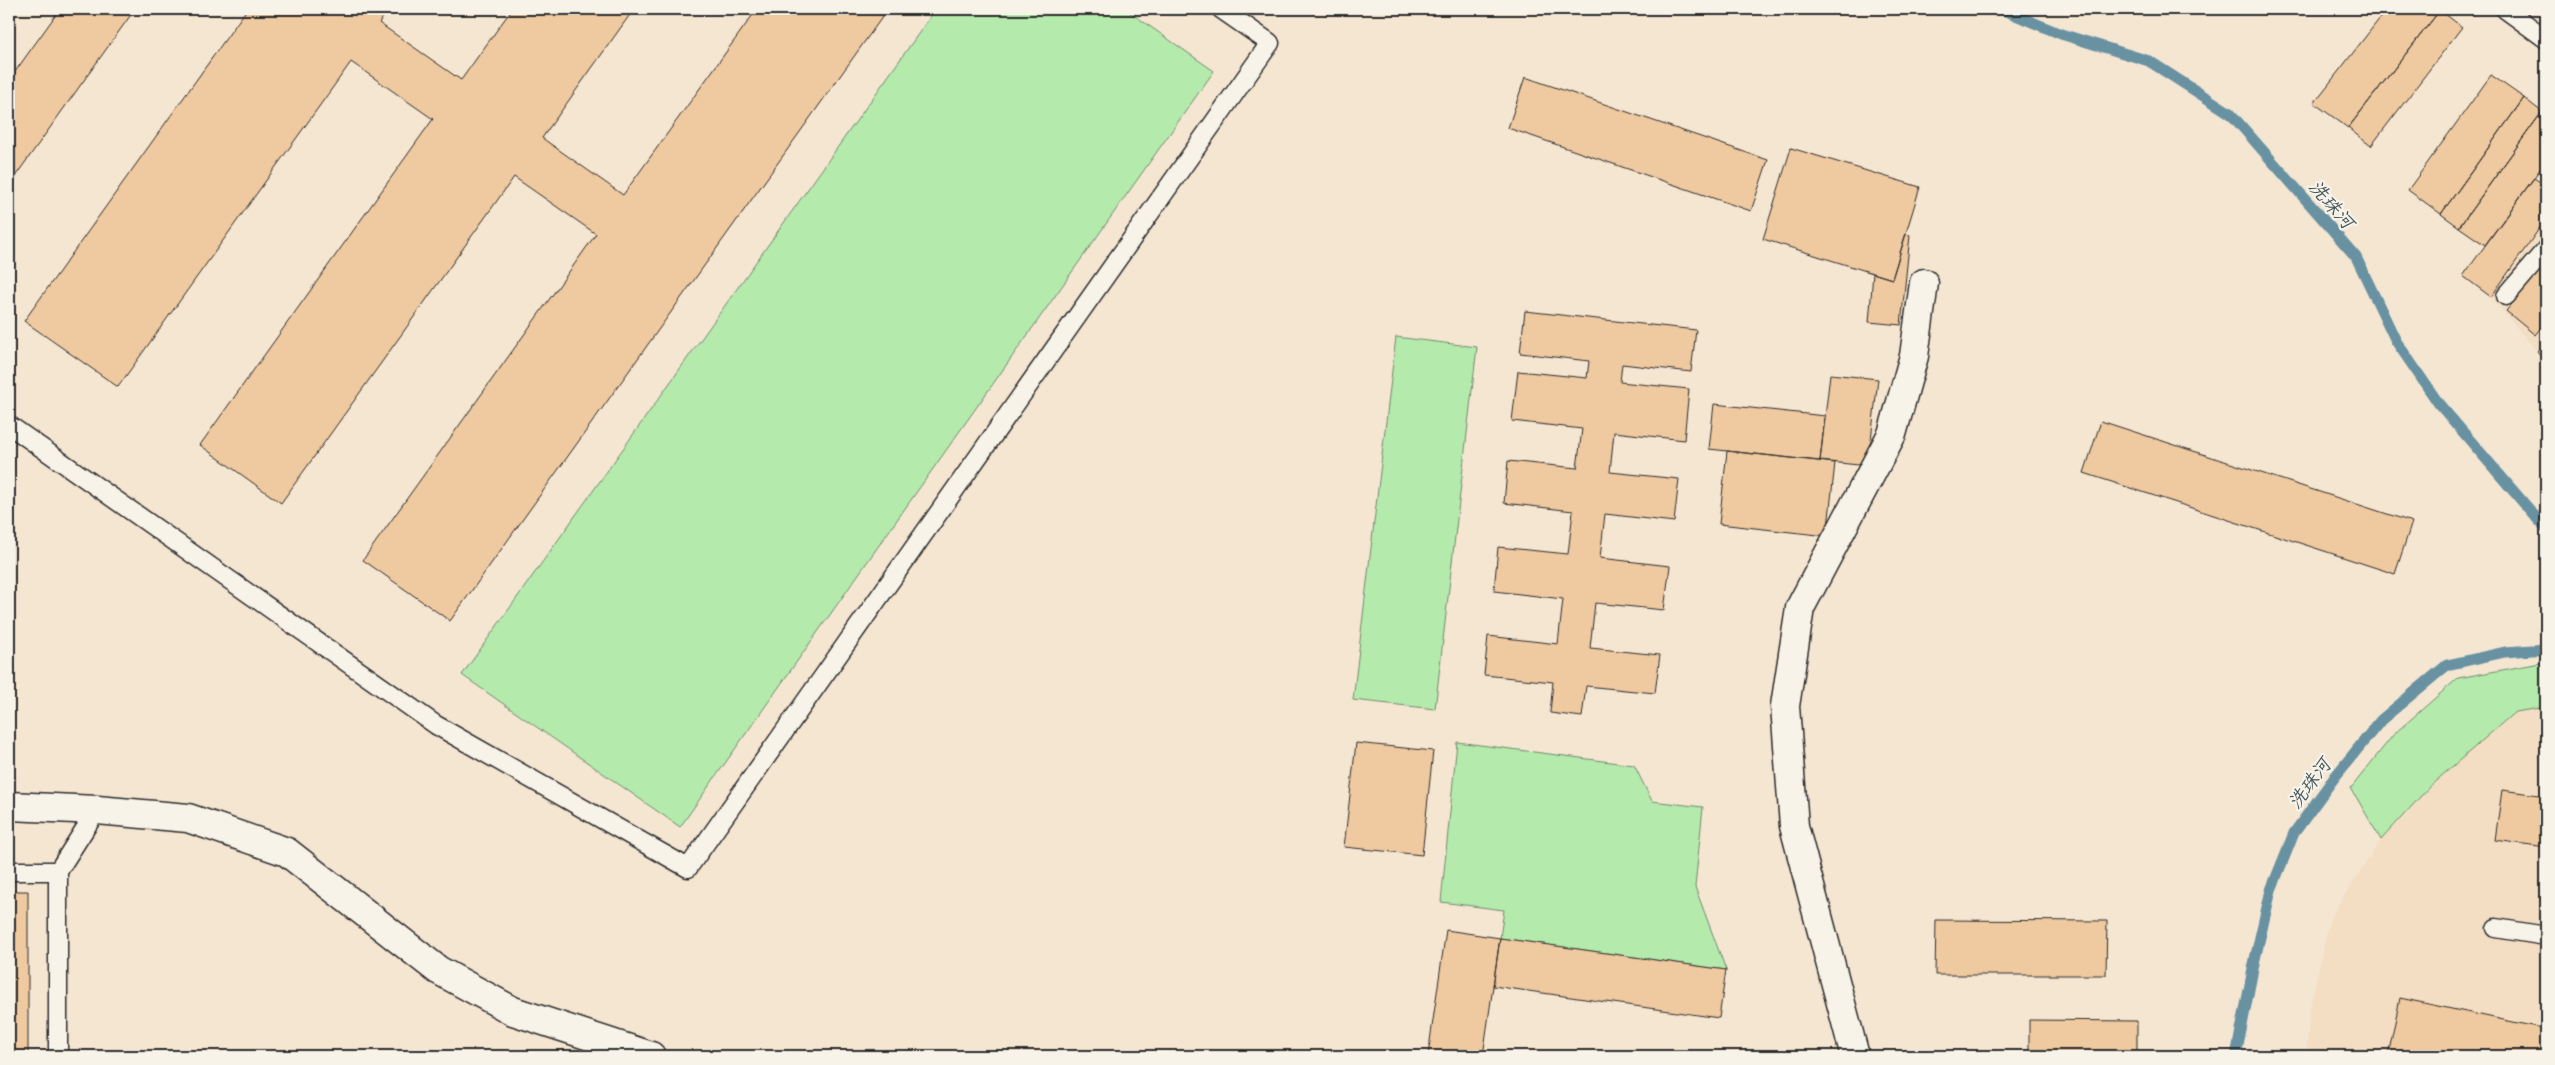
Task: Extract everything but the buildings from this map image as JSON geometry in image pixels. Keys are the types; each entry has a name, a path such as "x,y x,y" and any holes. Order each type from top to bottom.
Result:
{"street":[{"path":"1855,1056 1794,826 1785,706 1800,608 1892,434 1914,356 1924,283"},
{"path":"9,806 97,810 188,818 287,852 438,970 513,1011 651,1056"}],"lane":[{"path":"9,425 436,725 688,868 1270,43 1221,9"},
{"path":"2505,9 2546,39"},
{"path":"2506,296 2546,249"},
{"path":"58,1056 58,871 97,810"},
{"path":"9,871 58,871"},
{"path":"2496,928 2546,936"}],"shaded area":[{"path":"2546,219 2546,362 2491,297"},
{"path":"2546,707 2546,1056 2306,1056 2310,1007 2330,918 2381,840 2430,786 2516,712"}],"green space":[{"path":"936,9 1125,9 1214,71 680,827 462,675"},
{"path":"1396,337 1477,347 1435,709 1353,700"},
{"path":"2546,662 2546,707 2515,712 2430,786 2381,840 2351,788 2394,734 2458,678"},
{"path":"1457,742 1634,765 1652,801 1703,807 1695,887 1726,970 1500,938 1504,910 1441,902"}],"waterway":[{"name":"洗珠河","path":"2001,9 2061,34 2149,61 2230,113 2356,257 2396,341 2439,404 2546,529"},
{"name":"洗珠河","path":"2236,1056 2271,890 2294,833 2334,778 2381,720 2447,665 2505,652 2546,649"}]}
